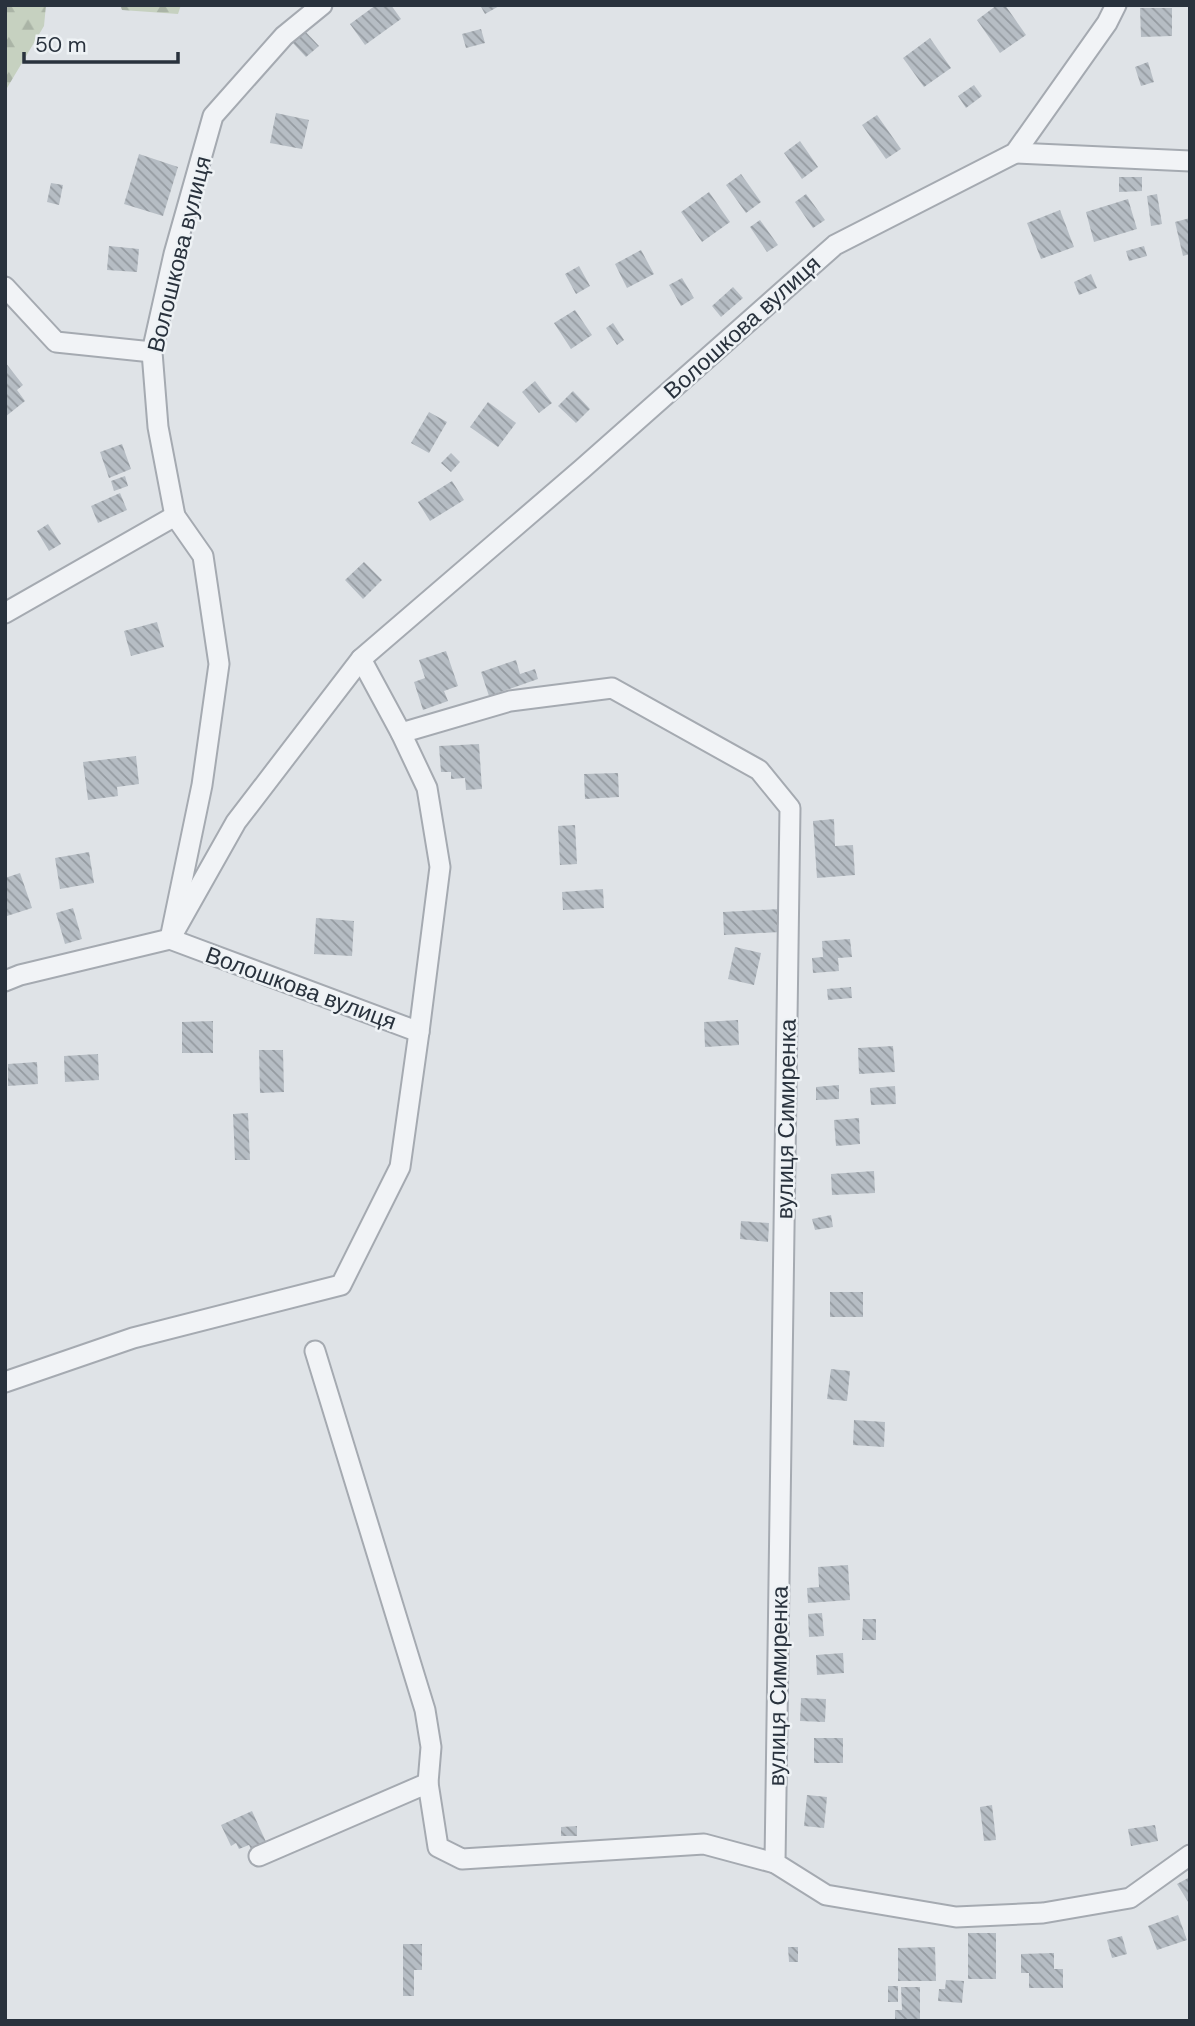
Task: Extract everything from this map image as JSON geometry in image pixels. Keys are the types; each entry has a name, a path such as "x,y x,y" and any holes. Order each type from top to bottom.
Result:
{"street":[{"name":"Волошкова вулиця","path":"170,939 202,785 219,664 203,556 175,516 158,427 152,352 174,254 213,116 284,36 322,5"},
{"name":"Волошкова вулиця","path":"170,939 236,822 361,659 582,469 835,244 1015,153 1107,23 1115,5"},
{"path":"1015,153 1190,161"},
{"path":"5,287 56,342 152,352"},
{"path":"5,613 175,516"},
{"name":"Волошкова вулиця","path":"170,939 419,1032 440,867 427,788 361,659"},
{"name":"вулиця Симиренка","path":"401,733 510,701 612,688 759,770 790,808 775,1863"},
{"path":"5,981 20,975 170,939"},
{"path":"5,1382 133,1338 341,1285 400,1167 419,1032"},
{"path":"315,1351 425,1710 431,1747 428,1783 438,1847 461,1859 704,1844 775,1863 826,1895 956,1917 1043,1913 1130,1898 1190,1855"},
{"path":"259,1856 428,1783"}],"green space":[{"path":"5,5 46,5 44,26 7,88 5,114"},
{"path":"120,5 181,5 178,14 122,10"}],"building":[{"path":"376,5 391,5 401,19 365,45 350,24"},
{"path":"480,5 501,5 485,14"},
{"path":"997,5 1005,5 1026,35 1000,53 977,20"},
{"path":"1140,8 1172,8 1172,36 1141,37"},
{"path":"303,29 319,46 306,57 291,41"},
{"path":"481,29 485,43 466,48 462,34"},
{"path":"930,38 951,68 924,87 903,58"},
{"path":"1148,62 1154,82 1141,86 1135,67"},
{"path":"974,85 982,96 966,108 958,96"},
{"path":"276,113 309,120 302,149 270,143"},
{"path":"877,115 901,149 886,159 862,125"},
{"path":"800,141 818,167 802,179 784,153"},
{"path":"139,154 178,167 163,216 124,204"},
{"path":"741,174 761,202 746,213 726,185"},
{"path":"1119,177 1142,177 1142,191 1119,192"},
{"path":"51,183 63,185 59,205 47,202"},
{"path":"709,192 730,222 702,242 681,212"},
{"path":"806,194 825,220 813,228 795,202"},
{"path":"1157,194 1162,224 1151,226 1147,196"},
{"path":"1128,199 1137,229 1094,242 1086,212"},
{"path":"1060,210 1074,247 1041,259 1027,223"},
{"path":"1190,218 1190,254 1183,256 1175,222"},
{"path":"760,220 778,245 767,252 750,227"},
{"path":"109,246 139,249 137,272 107,270"},
{"path":"1144,246 1147,256 1129,261 1126,251"},
{"path":"641,250 654,274 627,288 615,264"},
{"path":"579,266 590,286 576,294 565,274"},
{"path":"1091,274 1097,288 1079,295 1074,282"},
{"path":"682,278 694,298 681,306 669,285"},
{"path":"733,287 743,298 721,317 712,306"},
{"path":"575,310 592,335 571,349 554,323"},
{"path":"613,323 624,340 617,345 606,328"},
{"path":"5,362 23,385 17,390 25,401 5,417"},
{"path":"535,381 552,403 539,413 522,392"},
{"path":"573,391 590,409 576,423 558,406"},
{"path":"488,402 516,423 498,447 470,427"},
{"path":"429,412 447,422 429,453 411,443"},
{"path":"122,444 131,469 109,478 100,452"},
{"path":"451,453 460,462 451,472 441,463"},
{"path":"125,476 128,486 114,491 111,481"},
{"path":"452,481 464,500 430,521 418,502"},
{"path":"120,493 127,510 98,523 91,506"},
{"path":"48,524 61,544 49,551 37,531"},
{"path":"364,562 382,580 363,599 345,580"},
{"path":"157,622 164,647 131,656 124,631"},
{"path":"446,651 458,686 444,691 448,701 423,710 414,682 425,678 419,660"},
{"path":"516,660 520,674 535,669 538,679 489,696 481,672"},
{"path":"479,744 482,789 466,790 465,778 451,779 451,772 441,772 439,746"},
{"path":"136,756 139,784 117,787 118,796 88,800 83,762"},
{"path":"618,773 619,797 585,799 584,774"},
{"path":"834,819 835,846 853,845 855,875 817,878 813,821"},
{"path":"575,825 577,864 560,865 558,826"},
{"path":"89,852 94,883 60,889 55,858"},
{"path":"20,873 32,908 7,916 5,878"},
{"path":"603,889 604,908 563,910 562,892"},
{"path":"73,908 82,939 65,944 56,913"},
{"path":"780,909 780,932 724,935 723,912"},
{"path":"316,918 354,921 352,956 314,954"},
{"path":"850,939 852,957 838,958 839,971 813,973 812,958 823,957 822,941"},
{"path":"735,947 761,953 754,985 728,979"},
{"path":"851,987 852,998 828,1000 827,989"},
{"path":"738,1020 739,1045 705,1047 704,1022"},
{"path":"213,1021 213,1053 182,1053 182,1022"},
{"path":"893,1046 895,1072 859,1074 858,1048"},
{"path":"259,1050 283,1050 284,1092 260,1093"},
{"path":"98,1054 99,1080 65,1082 64,1056"},
{"path":"37,1062 38,1084 8,1086 8,1064"},
{"path":"839,1085 839,1099 816,1100 816,1087"},
{"path":"895,1086 896,1104 871,1105 870,1088"},
{"path":"248,1113 250,1160 235,1160 233,1114"},
{"path":"859,1118 860,1144 836,1146 834,1120"},
{"path":"874,1171 875,1193 832,1195 831,1174"},
{"path":"831,1215 833,1227 815,1230 812,1219"},
{"path":"741,1221 769,1223 768,1242 740,1239"},
{"path":"830,1292 863,1292 863,1317 830,1317"},
{"path":"831,1369 850,1371 847,1401 827,1399"},
{"path":"854,1420 885,1422 884,1447 853,1445"},
{"path":"848,1565 850,1600 808,1603 807,1588 819,1587 818,1567"},
{"path":"822,1613 824,1636 809,1637 808,1614"},
{"path":"863,1619 876,1619 876,1640 862,1640"},
{"path":"843,1653 844,1673 817,1675 816,1655"},
{"path":"801,1698 826,1699 825,1722 800,1721"},
{"path":"814,1738 843,1738 843,1763 814,1763"},
{"path":"807,1795 827,1797 824,1828 804,1826"},
{"path":"992,1805 996,1840 984,1841 980,1807"},
{"path":"252,1811 267,1844 252,1851 249,1845 239,1849 236,1843 231,1846 221,1825"},
{"path":"1155,1825 1158,1841 1131,1846 1128,1829"},
{"path":"577,1826 577,1836 561,1836 561,1827"},
{"path":"1190,1877 1190,1905 1177,1884"},
{"path":"1178,1915 1187,1940 1157,1950 1148,1926"},
{"path":"968,1933 996,1933 996,1979 968,1979"},
{"path":"1122,1936 1127,1954 1112,1958 1107,1940"},
{"path":"403,1944 422,1944 422,1970 414,1970 414,1996 403,1996"},
{"path":"788,1947 798,1947 798,1962 789,1962"},
{"path":"935,1947 936,1981 898,1981 898,1948"},
{"path":"1054,1953 1054,1969 1063,1969 1063,1988 1029,1988 1029,1973 1021,1973 1021,1954"},
{"path":"946,1980 964,1981 962,2003 938,2001 939,1989 945,1989"},
{"path":"888,1986 898,1986 898,2002 888,2002"},
{"path":"901,1987 920,1987 920,2021 895,2021 895,2010 902,2010"}]}
